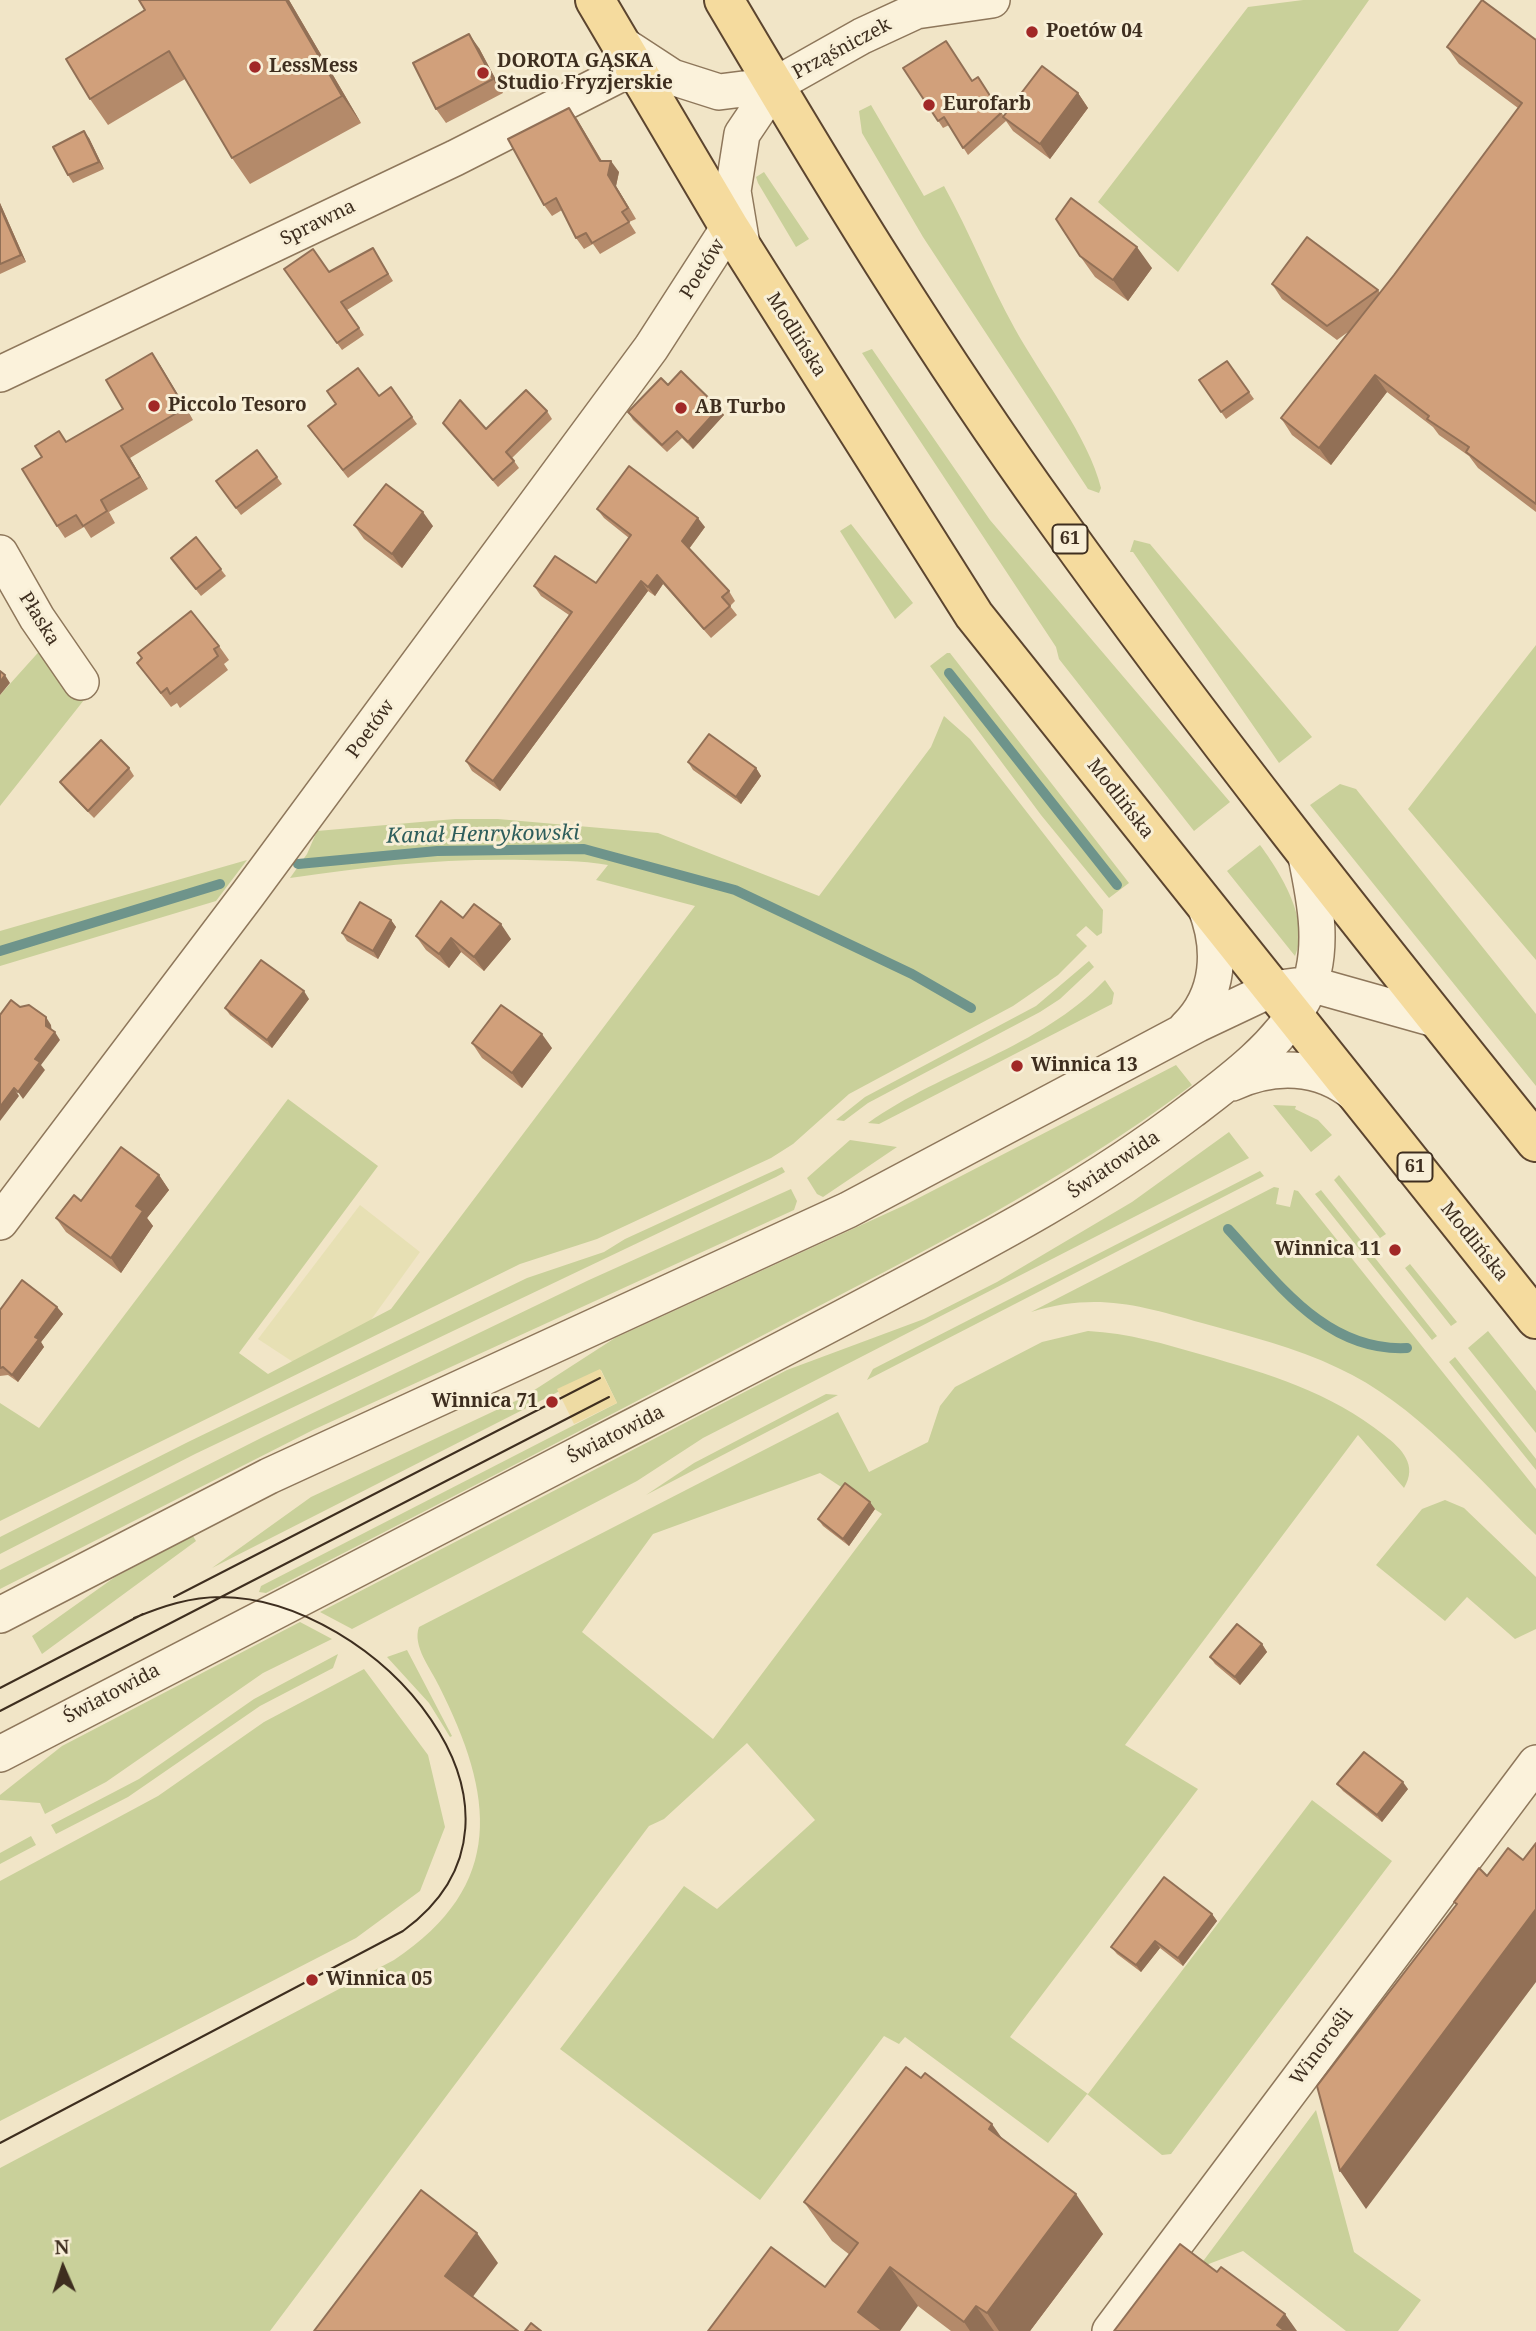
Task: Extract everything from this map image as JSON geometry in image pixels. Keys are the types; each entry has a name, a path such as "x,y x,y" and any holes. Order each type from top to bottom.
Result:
{"main road":[{"name":"Modlińska","path":"595,0 736,239 974,615 1205,906 1292,996 1358,1096 1536,1319"},
{"name":"61","path":"724,0 852,215 1052,515 1305,852 1536,1142"}],"street":[{"name":"Prząśniczek","path":"775,85 862,36 916,11 992,0"},
{"name":"Modlińska","path":"627,55 672,77 719,92 775,85"},
{"name":"Sprawna","path":"0,374 455,158 627,55"},
{"name":"Modlińska","path":"736,239 733,191 742,134 775,85"},
{"name":"Poetów","path":"0,1222 248,894 651,348 736,239"},
{"name":"Płaska","path":"0,553 37,618 81,682"},
{"path":"1292,996 1317,930 1315,902 1305,852"},
{"path":"1175,1037 1202,1008 1214,980 1214,932 1205,906"},
{"path":"0,1615 269,1476 848,1210 1175,1037 1292,996 1438,1020"},
{"name":"Światowida","path":"0,1754 1040,1214 1126,1159 1239,1074 1292,996"},
{"name":"Światowida","path":"1216,1091 1260,1072 1303,1070 1325,1074 1358,1096"},
{"name":"Winorośli","path":"1110,2331 1536,1763"}],"shaded area":[{"path":"360,1205 420,1252 368,1324 293,1362 258,1339"}],"green space":[{"path":"1303,0 1369,0 1178,272 1098,202 1248,7"},
{"path":"871,105 924,196 944,186 1015,329 1086,449 1101,488 1099,493 1088,489 923,237 862,133 859,111"},
{"path":"764,172 809,239 796,247 758,183 756,177"},
{"path":"872,349 990,520 1230,802 1194,831 1059,659 1056,647 862,353"},
{"path":"851,524 913,603 895,619 840,531"},
{"path":"1134,540 1150,544 1312,737 1279,763 1133,552 1130,552"},
{"path":"1536,645 1536,960 1408,809"},
{"path":"44,646 84,700 0,806 0,695"},
{"path":"950,653 1129,883 1109,898 1041,815 930,666"},
{"path":"944,716 970,739 1103,910 1102,933 1097,936 1086,926 1076,935 1087,946 1058,975 1013,1006 849,1094 793,1144 771,1158 597,1239 520,1264 0,1521 0,1403 39,1428 288,1099 378,1166 239,1353 268,1374 391,1309 695,906 596,880 608,865 578,861 438,862 290,878 307,854 317,831 455,819 498,819 658,833 819,896 931,747"},
{"path":"1340,784 1356,789 1536,1014 1536,1086 1310,805"},
{"path":"1260,845 1284,883 1296,913 1299,942 1295,956 1227,871"},
{"path":"247,860 216,901 0,966 0,931"},
{"path":"1089,961 1094,967 1060,999 1040,1012 868,1103 844,1121 836,1120 865,1097 1036,1006"},
{"path":"1105,980 1114,993 1112,1004 879,1124 868,1123 897,1104 1051,1024 1079,1004"},
{"path":"1176,1065 1192,1085 1091,1155 987,1217 708,1364 266,1593 259,1592 261,1586 617,1403 601,1370 212,1568 311,1497 522,1398 615,1338 905,1205"},
{"path":"1273,1105 1296,1106 1295,1109 1318,1120 1332,1135 1311,1152"},
{"path":"1229,1132 1249,1158 703,1438 637,1481 352,1629 320,1612 787,1370 924,1319 997,1282 1132,1202"},
{"path":"850,1140 897,1147 823,1197 817,1194 807,1178"},
{"path":"782,1167 785,1172 776,1177 195,1454 0,1554 0,1537 188,1442 527,1278 604,1252 625,1239"},
{"path":"1260,1171 1264,1176 867,1380 873,1369"},
{"path":"1339,1175 1386,1234 1380,1238 1334,1180"},
{"path":"1274,1187 1279,1188 1276,1204 1290,1207 1294,1190 1298,1191 1536,1489 1536,1535 1419,1421 1366,1383 1338,1368 1254,1337 1137,1306 1076,1303 1031,1312"},
{"path":"791,1189 797,1201 794,1210 313,1430 0,1589 0,1570 263,1437 589,1280"},
{"path":"1321,1190 1437,1336 1432,1340 1315,1194"},
{"path":"1410,1264 1457,1322 1451,1326 1405,1268"},
{"path":"1088,1331 1118,1334 1175,1347 1275,1377 1320,1396 1363,1420 1397,1446 1409,1465 1408,1480 1404,1488 1358,1435 1125,1745 1198,1789 1010,2037 1088,2094 1312,1800 1392,1861 1171,2154 1162,2155 1087,2094 1048,2143 905,2037 899,2044 884,2036 760,2200 560,2049 684,1886 717,1909 815,1820 747,1743 664,1819 649,1826 270,2331 0,2331 0,2168 394,1960 431,1931 456,1901 472,1869 480,1836 479,1801 471,1764 457,1726 420,1650 419,1627 838,1412 869,1472 928,1442 940,1406 955,1387 1042,1342","holes":["820,1473 882,1514 713,1739 582,1632 653,1534"]},
{"path":"1488,1331 1536,1391 1536,1433 1468,1348"},
{"path":"1455,1357 1536,1459 1536,1470 1449,1362"},
{"path":"826,1394 838,1395 646,1495 694,1463"},
{"path":"1445,1500 1464,1508 1536,1577 1536,1629 1515,1639 1467,1597 1445,1621 1376,1565 1422,1509"},
{"path":"193,1536 196,1541 42,1654 32,1636 115,1577"},
{"path":"300,1622 332,1639 263,1673 106,1782 45,1814 40,1803 0,1800 0,1795 62,1746"},
{"path":"407,1650 452,1736 450,1737 429,1703 387,1657"},
{"path":"338,1654 333,1668 260,1706 128,1797 56,1834 51,1825 139,1779 254,1699"},
{"path":"364,1669 428,1755 445,1827 420,1891 356,1938 0,2121 0,1881 158,1796 264,1722"},
{"path":"31,1836 36,1845 0,1864 0,1853"},
{"path":"1316,2110 1354,2252 1421,2300 1398,2331 1346,2331 1243,2251 1198,2268"}],"sand":[{"path":"600,1369 617,1403 574,1424 557,1389"}],"building":[{"name":"LessMess","path":"139,0 286,0 342,96 232,158 169,51 90,99 66,59 145,10"},
{"path":"1482,0 1536,40 1536,504 1466,452 1469,447 1427,419 1429,416 1375,375 1319,448 1281,418 1394,275 1522,103 1447,47"},
{"path":"469,34 493,79 436,109 413,63"},
{"path":"946,41 972,81 978,77 1001,113 963,148 944,117 938,121 903,68"},
{"path":"1042,66 1078,93 1040,144 1003,117"},
{"path":"569,108 600,161 611,161 608,175 628,208 622,212 629,222 592,243 586,233 576,238 556,198 544,205 508,139"},
{"path":"84,131 99,162 68,175 53,147"},
{"path":"1071,198 1137,247 1113,280 1080,256 1056,219"},
{"path":"0,207 21,255 0,264"},
{"path":"1307,237 1378,290 1327,326 1272,284"},
{"path":"373,248 388,274 341,302 359,328 337,343 284,269 313,249 329,272"},
{"path":"152,353 185,408 121,446 140,477 101,500 107,511 83,526 76,515 57,526 22,469 42,457 35,446 59,431 66,442 123,409 106,380"},
{"path":"1227,361 1249,392 1221,412 1199,380"},
{"path":"358,368 379,396 391,387 412,417 343,470 308,426 336,404 327,391"},
{"path":"681,371 719,408 688,442 677,431 662,445 628,412 661,378 668,385"},
{"path":"526,390 547,411 506,452 514,461 493,480 443,423 460,400 486,429"},
{"path":"257,450 277,477 236,508 216,481"},
{"path":"629,466 698,518 682,541 729,591 722,597 730,606 704,629 657,575 648,587 641,581 493,781 466,761 572,612 534,586 555,556 596,583 631,535 597,509"},
{"path":"386,484 423,512 392,554 354,525"},
{"path":"196,537 221,569 196,589 171,558"},
{"path":"191,611 219,646 214,649 218,656 170,694 167,688 161,693 137,663 142,658 138,653"},
{"path":"709,734 756,768 736,797 688,762"},
{"path":"101,740 129,768 88,811 60,782"},
{"path":"441,901 463,918 474,904 501,924 474,957 451,938 439,954 416,936"},
{"path":"360,902 391,920 373,951 342,933"},
{"path":"261,960 304,991 267,1040 225,1008"},
{"path":"11,1000 20,1007 29,1005 46,1017 46,1026 55,1032 35,1059 40,1062 18,1092 14,1088 0,1107 0,1015"},
{"path":"501,1005 542,1034 512,1073 472,1043"},
{"path":"121,1147 159,1175 136,1206 143,1211 111,1258 56,1218 74,1195 81,1201"},
{"path":"22,1280 57,1307 35,1337 39,1339 12,1375 3,1367 0,1368 0,1310"},
{"path":"845,1483 870,1502 843,1539 818,1519"},
{"path":"1237,1624 1262,1644 1235,1677 1210,1657"},
{"path":"1364,1752 1403,1782 1377,1815 1337,1784"},
{"path":"1536,1843 1536,1909 1340,2171 1317,2086 1457,1904 1454,1902 1479,1868 1487,1876 1508,1848 1523,1860"},
{"path":"1164,1877 1212,1914 1178,1958 1155,1941 1136,1965 1111,1947"},
{"path":"906,2067 921,2078 925,2073 992,2124 989,2129 1076,2194 987,2313 976,2306 964,2322 890,2267 858,2312 883,2331 708,2331 771,2247 825,2287 858,2243 804,2202"},
{"path":"421,2190 477,2233 445,2276 518,2331 314,2331"},
{"path":"1180,2244 1217,2272 1221,2267 1285,2314 1277,2325 1285,2331 1114,2331"},
{"path":"531,2323 541,2331 525,2331"}],"waterway":[{"path":"949,673 1117,885"},
{"name":"Kanał Henrykowski","path":"298,864 437,851 584,849 735,890 912,974 971,1008"},
{"name":"Kanał Henrykowski","path":"0,951 220,884"},
{"name":"Kanał Henrykowski","path":"1228,1229 1285,1291 1328,1326 1352,1339 1378,1346 1407,1348"}],"tram line":[{"path":"174,1597 600,1378"},
{"path":"0,1711 609,1397"},
{"path":"0,2143 403,1931 449,1882 465,1828 458,1773 431,1719 389,1671 337,1633 279,1607 221,1597 177,1603 134,1618"},
{"path":"0,1688 143,1614"}],"place":[{"name":"Poetów 04","path":"1032,32"},
{"name":"LessMess","path":"255,67"},
{"name":"DOROTA GĄSKA Studio Fryzjerskie","path":"483,73"},
{"name":"Eurofarb","path":"929,105"},
{"name":"Piccolo Tesoro","path":"154,406"},
{"name":"AB Turbo","path":"681,408"},
{"name":"Winnica 13","path":"1017,1066"},
{"name":"Winnica 11","path":"1395,1250"},
{"name":"Winnica 71","path":"552,1402"},
{"name":"Winnica 05","path":"312,1980"}]}
